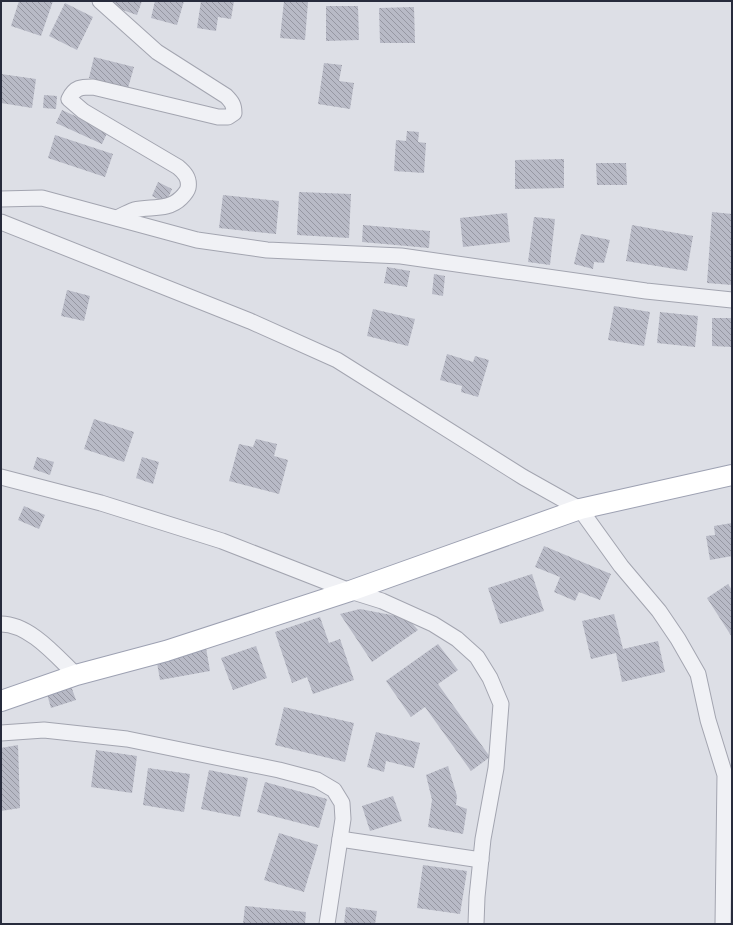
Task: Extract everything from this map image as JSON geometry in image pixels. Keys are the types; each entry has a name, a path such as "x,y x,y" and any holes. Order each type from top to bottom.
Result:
{"main road":[{"path":"1,701 76,675 166,651 350,591 580,509 732,475"}],"street":[{"path":"100,1 157,52 226,96 232,101 234,107 234,113 228,117 218,117 93,87 81,87 72,92 69,99 82,111 178,167 185,173 188,180 186,193 174,203 166,206 135,210 117,218"},
{"path":"1,198 42,198 197,240 267,250 401,256 646,291 732,300"},
{"path":"1,222 250,321 337,360 523,477 580,509 621,566 659,611 678,639 698,674 708,720 725,775 728,861 723,924"},
{"path":"1,477 101,503 222,541 350,591 382,601 433,624 457,639 477,657 490,678 501,704 496,768 483,839 477,897 476,924"},
{"path":"1,624 18,627 32,635 46,646 76,675"},
{"path":"1,733 44,730 127,739 272,769 317,780 334,790 342,803 344,819 327,924"},
{"path":"725,775 732,759"},
{"path":"340,839 481,860"}],"building":[{"path":"19,1 53,1 41,36 11,26"},
{"path":"106,1 142,1 137,15 105,4"},
{"path":"155,1 184,1 177,25 151,18"},
{"path":"201,1 234,1 231,19 218,17 216,31 197,28"},
{"path":"284,1 308,2 305,40 280,38"},
{"path":"65,3 93,17 77,50 49,36"},
{"path":"326,6 358,6 359,40 326,41"},
{"path":"414,7 415,43 380,43 379,8"},
{"path":"94,57 134,67 128,88 89,78"},
{"path":"324,63 342,65 339,81 354,83 350,109 318,104"},
{"path":"1,74 36,79 32,108 1,103"},
{"path":"44,95 57,96 56,109 43,108"},
{"path":"62,110 108,131 102,144 56,123"},
{"path":"407,131 419,132 418,142 426,143 424,173 394,171 396,140 406,141"},
{"path":"55,135 113,154 105,177 48,158"},
{"path":"564,159 564,188 515,189 515,160"},
{"path":"596,163 626,163 627,185 597,185"},
{"path":"158,182 172,189 166,203 152,196"},
{"path":"299,192 351,194 349,238 297,235"},
{"path":"223,195 279,201 276,234 219,228"},
{"path":"712,212 732,214 732,285 707,283"},
{"path":"507,213 510,242 463,247 460,218"},
{"path":"534,217 555,219 550,265 528,262"},
{"path":"363,225 430,231 429,248 362,242"},
{"path":"632,225 693,236 687,271 626,261"},
{"path":"581,234 610,240 604,263 594,262 593,269 574,264"},
{"path":"387,267 410,271 407,287 384,283"},
{"path":"434,274 445,276 443,296 432,294"},
{"path":"67,290 90,296 84,321 61,316"},
{"path":"614,306 650,312 644,346 608,340"},
{"path":"373,309 415,319 408,346 367,336"},
{"path":"660,312 698,316 695,347 657,343"},
{"path":"712,318 732,318 732,347 712,346"},
{"path":"447,354 473,362 475,356 489,360 478,397 461,392 462,386 440,380"},
{"path":"94,419 134,432 124,462 84,449"},
{"path":"256,439 277,444 274,456 288,460 279,494 229,481 239,444 253,447"},
{"path":"37,457 54,462 50,475 33,469"},
{"path":"142,457 159,462 153,484 136,478"},
{"path":"24,506 45,515 39,529 18,520"},
{"path":"732,523 732,556 710,560 706,536 715,535 714,526"},
{"path":"544,546 611,574 600,600 579,592 575,601 554,592 560,577 535,567"},
{"path":"532,574 544,611 500,624 488,588"},
{"path":"728,584 732,590 732,637 707,598"},
{"path":"360,609 407,618 418,630 372,662 340,614"},
{"path":"614,614 623,649 658,641 665,672 622,682 616,653 591,659 582,621"},
{"path":"320,617 329,643 340,639 354,680 313,694 307,677 292,683 275,632"},
{"path":"438,644 458,670 438,684 490,757 471,771 425,707 411,717 386,681"},
{"path":"256,646 267,678 233,690 221,658"},
{"path":"206,648 210,671 160,680 156,657"},
{"path":"71,686 76,700 51,708 47,694"},
{"path":"284,707 354,723 345,762 275,745"},
{"path":"376,732 420,743 414,768 386,761 384,772 367,767"},
{"path":"18,745 20,808 1,811 1,748"},
{"path":"96,750 137,756 132,793 91,787"},
{"path":"448,766 457,796 456,805 467,809 463,834 428,827 432,800 426,775"},
{"path":"148,768 190,774 184,812 143,805"},
{"path":"209,770 248,778 240,817 201,809"},
{"path":"265,782 327,799 319,828 257,812"},
{"path":"393,796 402,821 370,831 362,806"},
{"path":"279,833 318,845 304,892 264,880"},
{"path":"423,865 467,871 460,914 417,908"},
{"path":"245,906 306,912 305,924 243,924"},
{"path":"346,907 377,911 375,924 344,924"}]}
